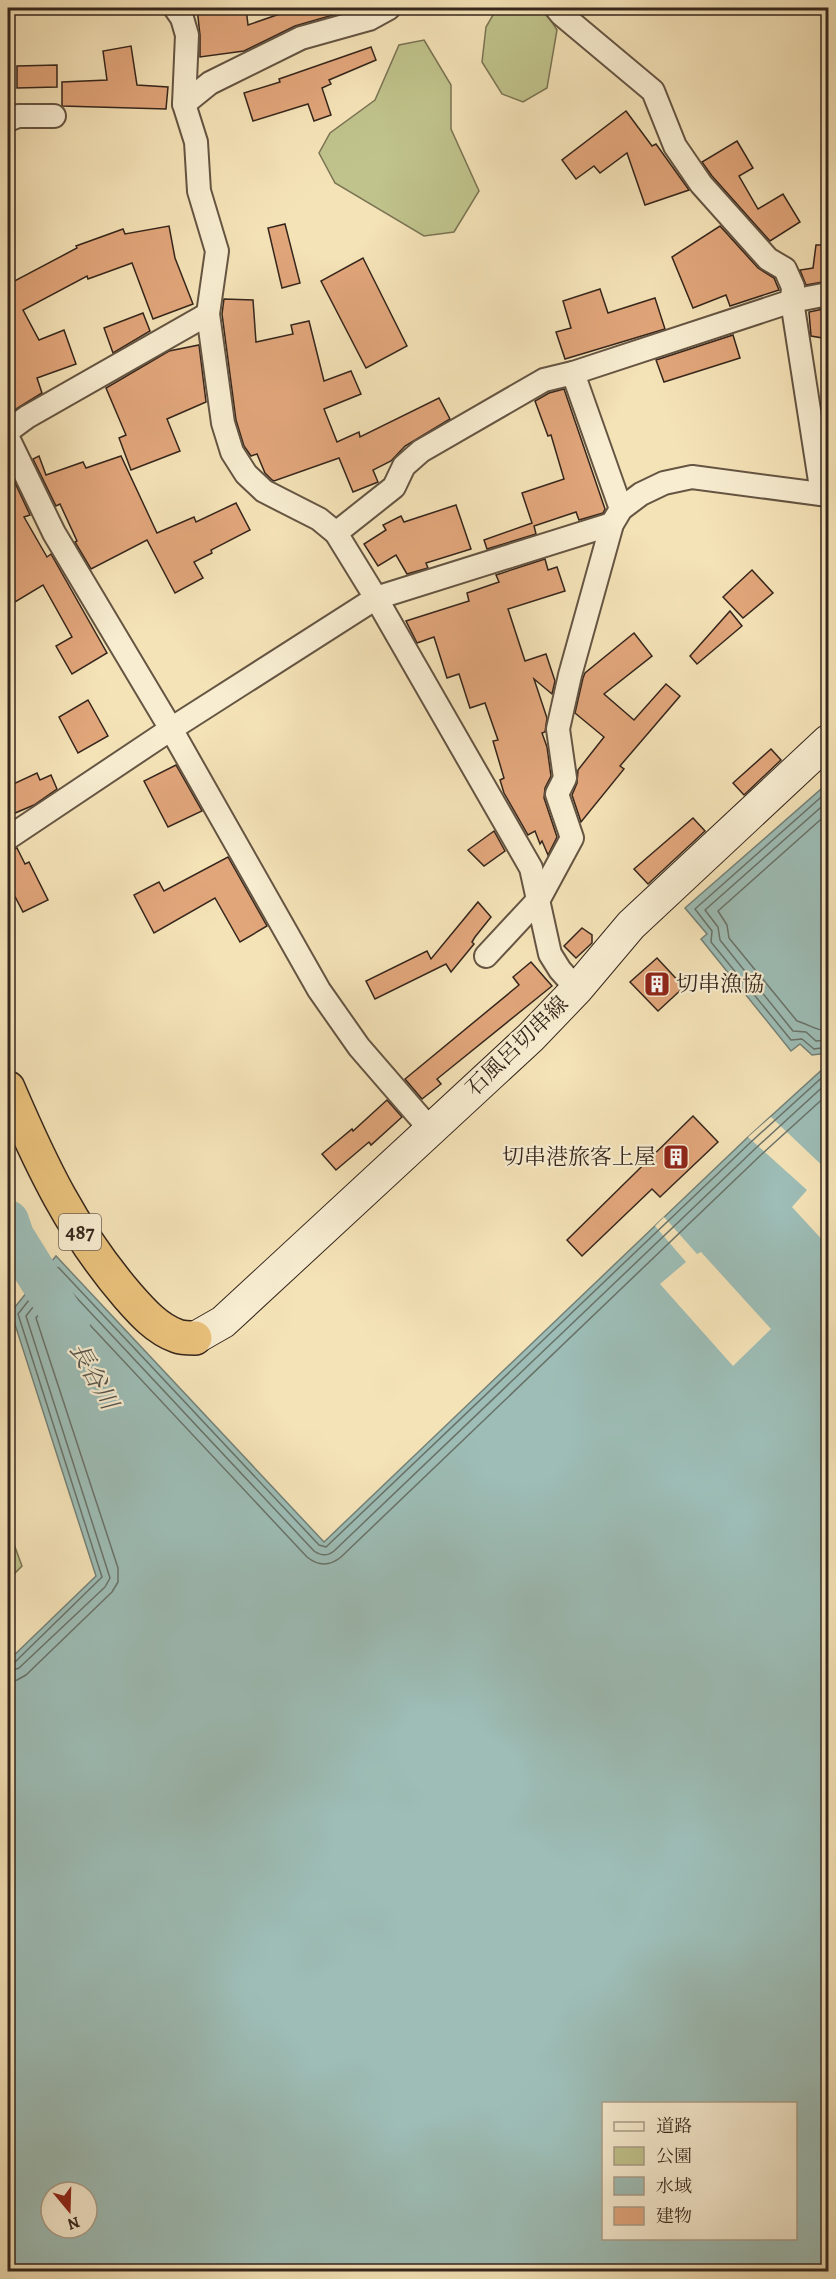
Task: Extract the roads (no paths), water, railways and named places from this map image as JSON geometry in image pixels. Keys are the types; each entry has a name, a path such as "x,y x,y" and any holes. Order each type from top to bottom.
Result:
{"highway":[{"name":"487","path":"8,1088 43,1169 72,1221 107,1272 159,1328 178,1337 195,1338"}],"main road":[{"name":"石風呂切串線","path":"195,1338 223,1322 531,1037 577,989 631,925 828,741"}],"street":[{"path":"174,8 182,18 187,35 184,104 196,142 200,191 217,251 208,314 223,423 232,452 246,474 264,491 319,519 336,533 376,598 531,868 550,954 560,970 577,989"},
{"path":"184,104 210,83 301,38 369,19 389,8"},
{"path":"8,838 171,729 376,598 617,517 640,494 664,483 692,477 825,495 792,301 793,287 785,268 768,259 701,184 675,146 653,91 556,8"},
{"path":"8,120 18,116 54,116"},
{"path":"336,533 394,487 404,466 422,451 544,380 573,373 792,301 828,294"},
{"path":"8,431 27,417 208,314"},
{"path":"486,956 539,899 572,838 557,794 565,778 558,729 570,675 617,517 573,373"},
{"path":"8,438 54,533 171,729 319,990 359,1047 430,1129"}],"water":[{"path":"828,783 828,1053 812,1055 800,1044 791,1051 701,939 707,934 685,908"},
{"path":"828,1066 828,2271 8,2272 8,1661 96,1576 11,1312 56,1256 324,1542 748,1137"}],"waterway":[{"name":"長谷川","path":"8,1221 13,1236 69,1326"}],"place":[{"name":"切串漁協","path":"657,984"},
{"name":"切串港旅客上屋","path":"676,1157"}]}
